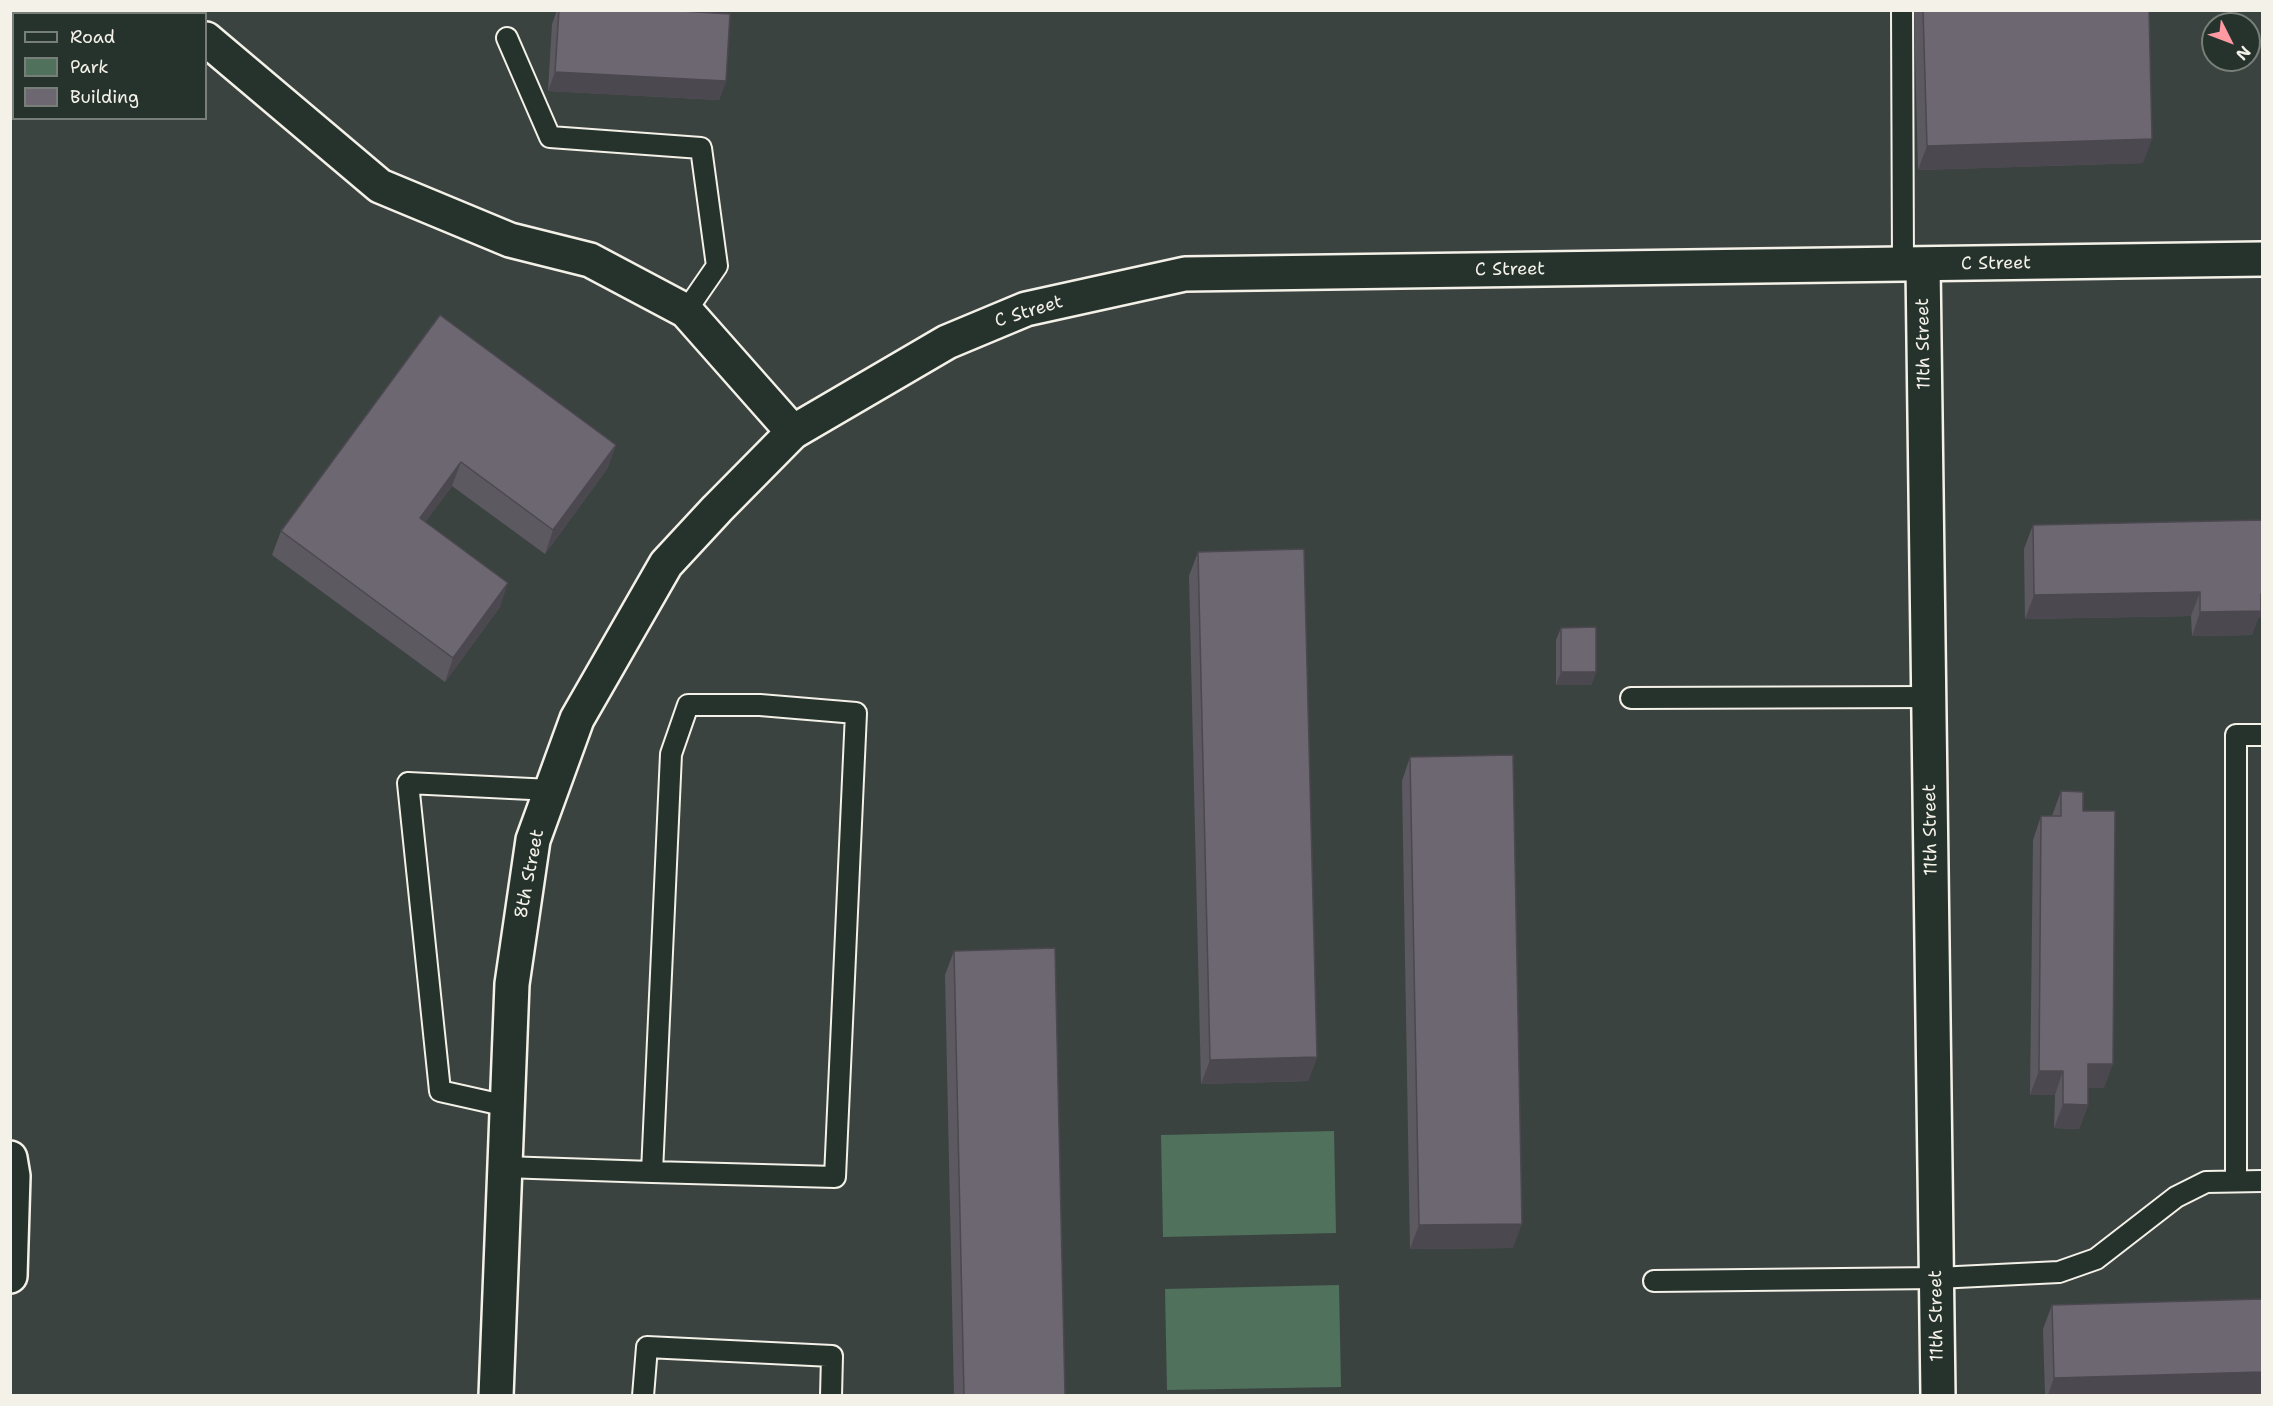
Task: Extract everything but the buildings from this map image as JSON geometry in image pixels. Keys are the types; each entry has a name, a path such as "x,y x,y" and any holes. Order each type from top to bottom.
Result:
{"street":[{"path":"207,40 380,186 510,240 590,260 686,311 793,432"},
{"name":"C Street","path":"793,432 947,342 1026,309 1185,274 2262,259"},
{"name":"11th Street","path":"1913,265 1929,697 1938,1395"},
{"name":"8th Street","path":"496,1395 512,984 533,840 577,719 666,564 793,432"},
{"path":"10,1158 13,1176 10,1276"}],"lane":[{"path":"1902,10 1913,265"},
{"path":"507,38 550,137 700,148 717,266 686,311"},
{"path":"1631,699 1929,697"},
{"path":"504,1167 652,1172 835,1177 856,713 760,705 688,705 671,754 652,1172"},
{"path":"2236,1181 2235,735 2262,735"},
{"path":"507,1107 440,1090 408,783 551,790"},
{"path":"1654,1281 1937,1278 2059,1272 2096,1259 2176,1197 2206,1182 2262,1181"},
{"path":"643,1395 647,1347 832,1356 831,1395"}],"green space":[{"path":"1334,1131 1336,1233 1163,1237 1161,1135"},
{"path":"1339,1285 1341,1387 1167,1390 1165,1289"}]}
